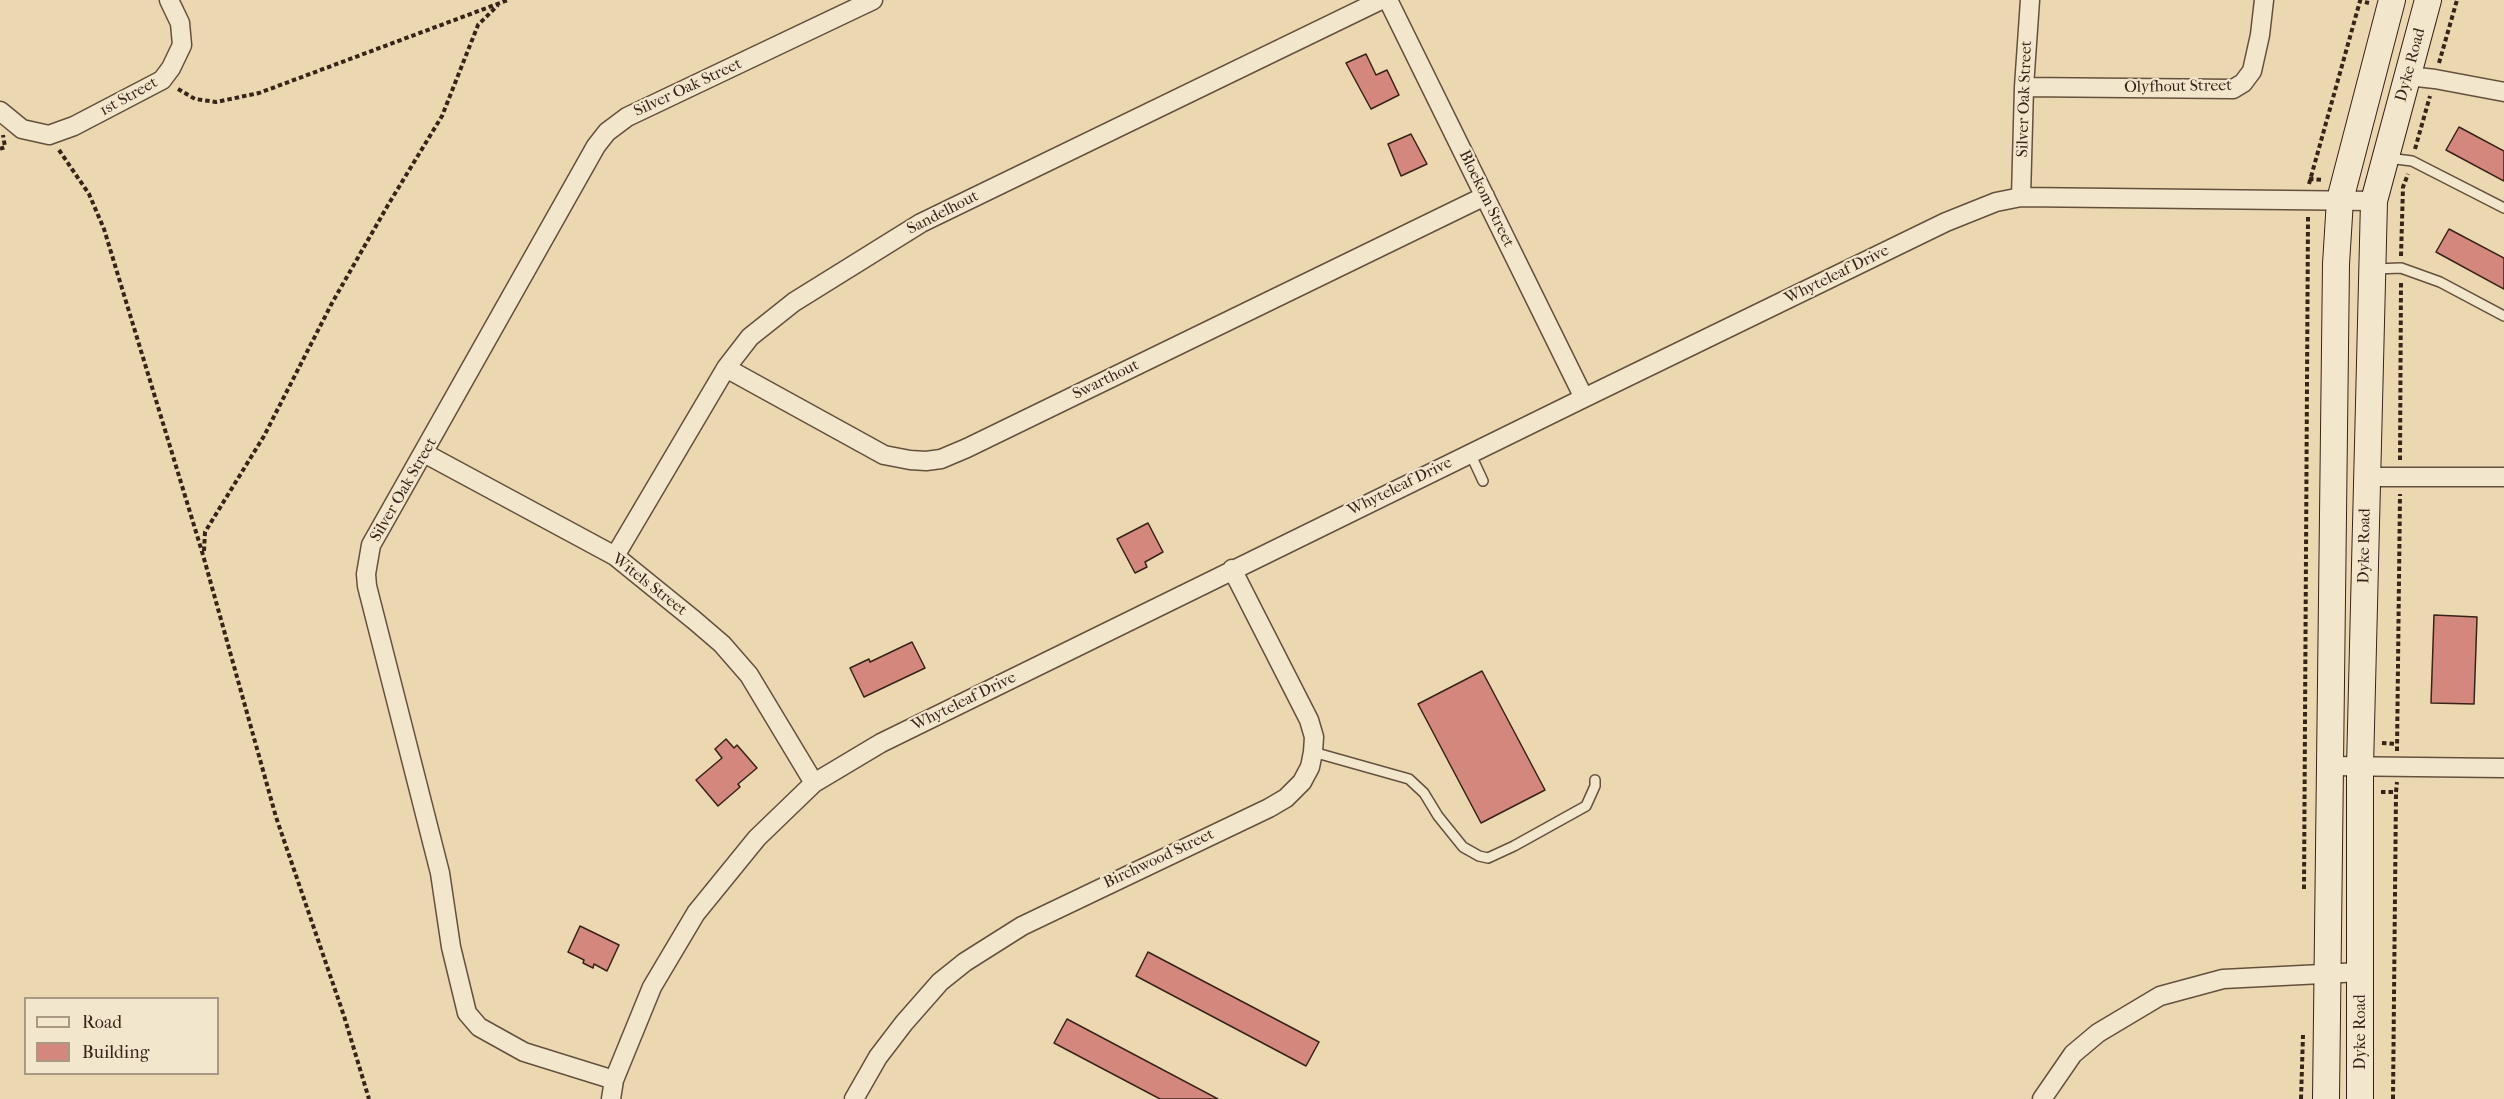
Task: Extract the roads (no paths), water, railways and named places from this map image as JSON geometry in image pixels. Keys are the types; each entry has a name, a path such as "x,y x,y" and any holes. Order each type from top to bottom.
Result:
{"street":[{"name":"1st Street","path":"0,111 22,129 49,135 74,126 162,80 171,68 182,45 180,23 169,0"},
{"name":"Silver Oak Street","path":"614,1080 524,1052 479,1027 467,1013 461,997 451,947 440,873 367,585 369,556 377,531 424,453 596,146 607,132 627,117 873,0"},
{"name":"Sandelhout","path":"615,556 726,368 750,337 794,303 921,223 1381,0"},
{"name":"Bloekom Street","path":"1388,0 1584,398"},
{"name":"Silver Oak Street","path":"2021,197 2024,87 2030,0"},
{"name":"Olyfhout Street","path":"2024,87 2233,89 2243,83 2252,72 2260,35 2264,0"},
{"name":"Dyke Road","path":"2325,1099 2336,264 2340,200 2392,0"},
{"name":"Dyke Road","path":"2361,1099 2360,779 2374,201 2428,0"},
{"path":"2408,76 2504,92"},
{"name":"Swarthout","path":"726,368 884,454 918,461 941,459 1485,196"},
{"name":"Whyteleaf Drive","path":"610,1099 614,1080 652,987 696,913 757,838 814,783 882,743 1470,453 1946,222 1996,202 2021,197 2374,201"},
{"name":"Witels Street","path":"424,453 615,556 694,620 737,659 814,783"},
{"path":"2367,477 2504,477"},
{"name":"Birchwood Street","path":"854,1099 878,1057 904,1023 940,982 965,962 1022,926 1286,798 1302,782 1310,767 1313,752 1314,737 1309,720 1232,569"},
{"path":"2330,766 2360,779 2397,767 2504,768"},
{"path":"2042,1099 2073,1054 2098,1033 2160,996 2223,979 2361,972"}],"lane":[{"path":"2386,157 2412,161 2504,208"},
{"path":"2372,269 2401,268 2440,282 2504,316"},
{"path":"1470,453 1483,481"},
{"path":"1313,752 1409,778 1424,793 1438,816 1463,847 1488,858 1586,806 1595,786 1594,780"}]}
